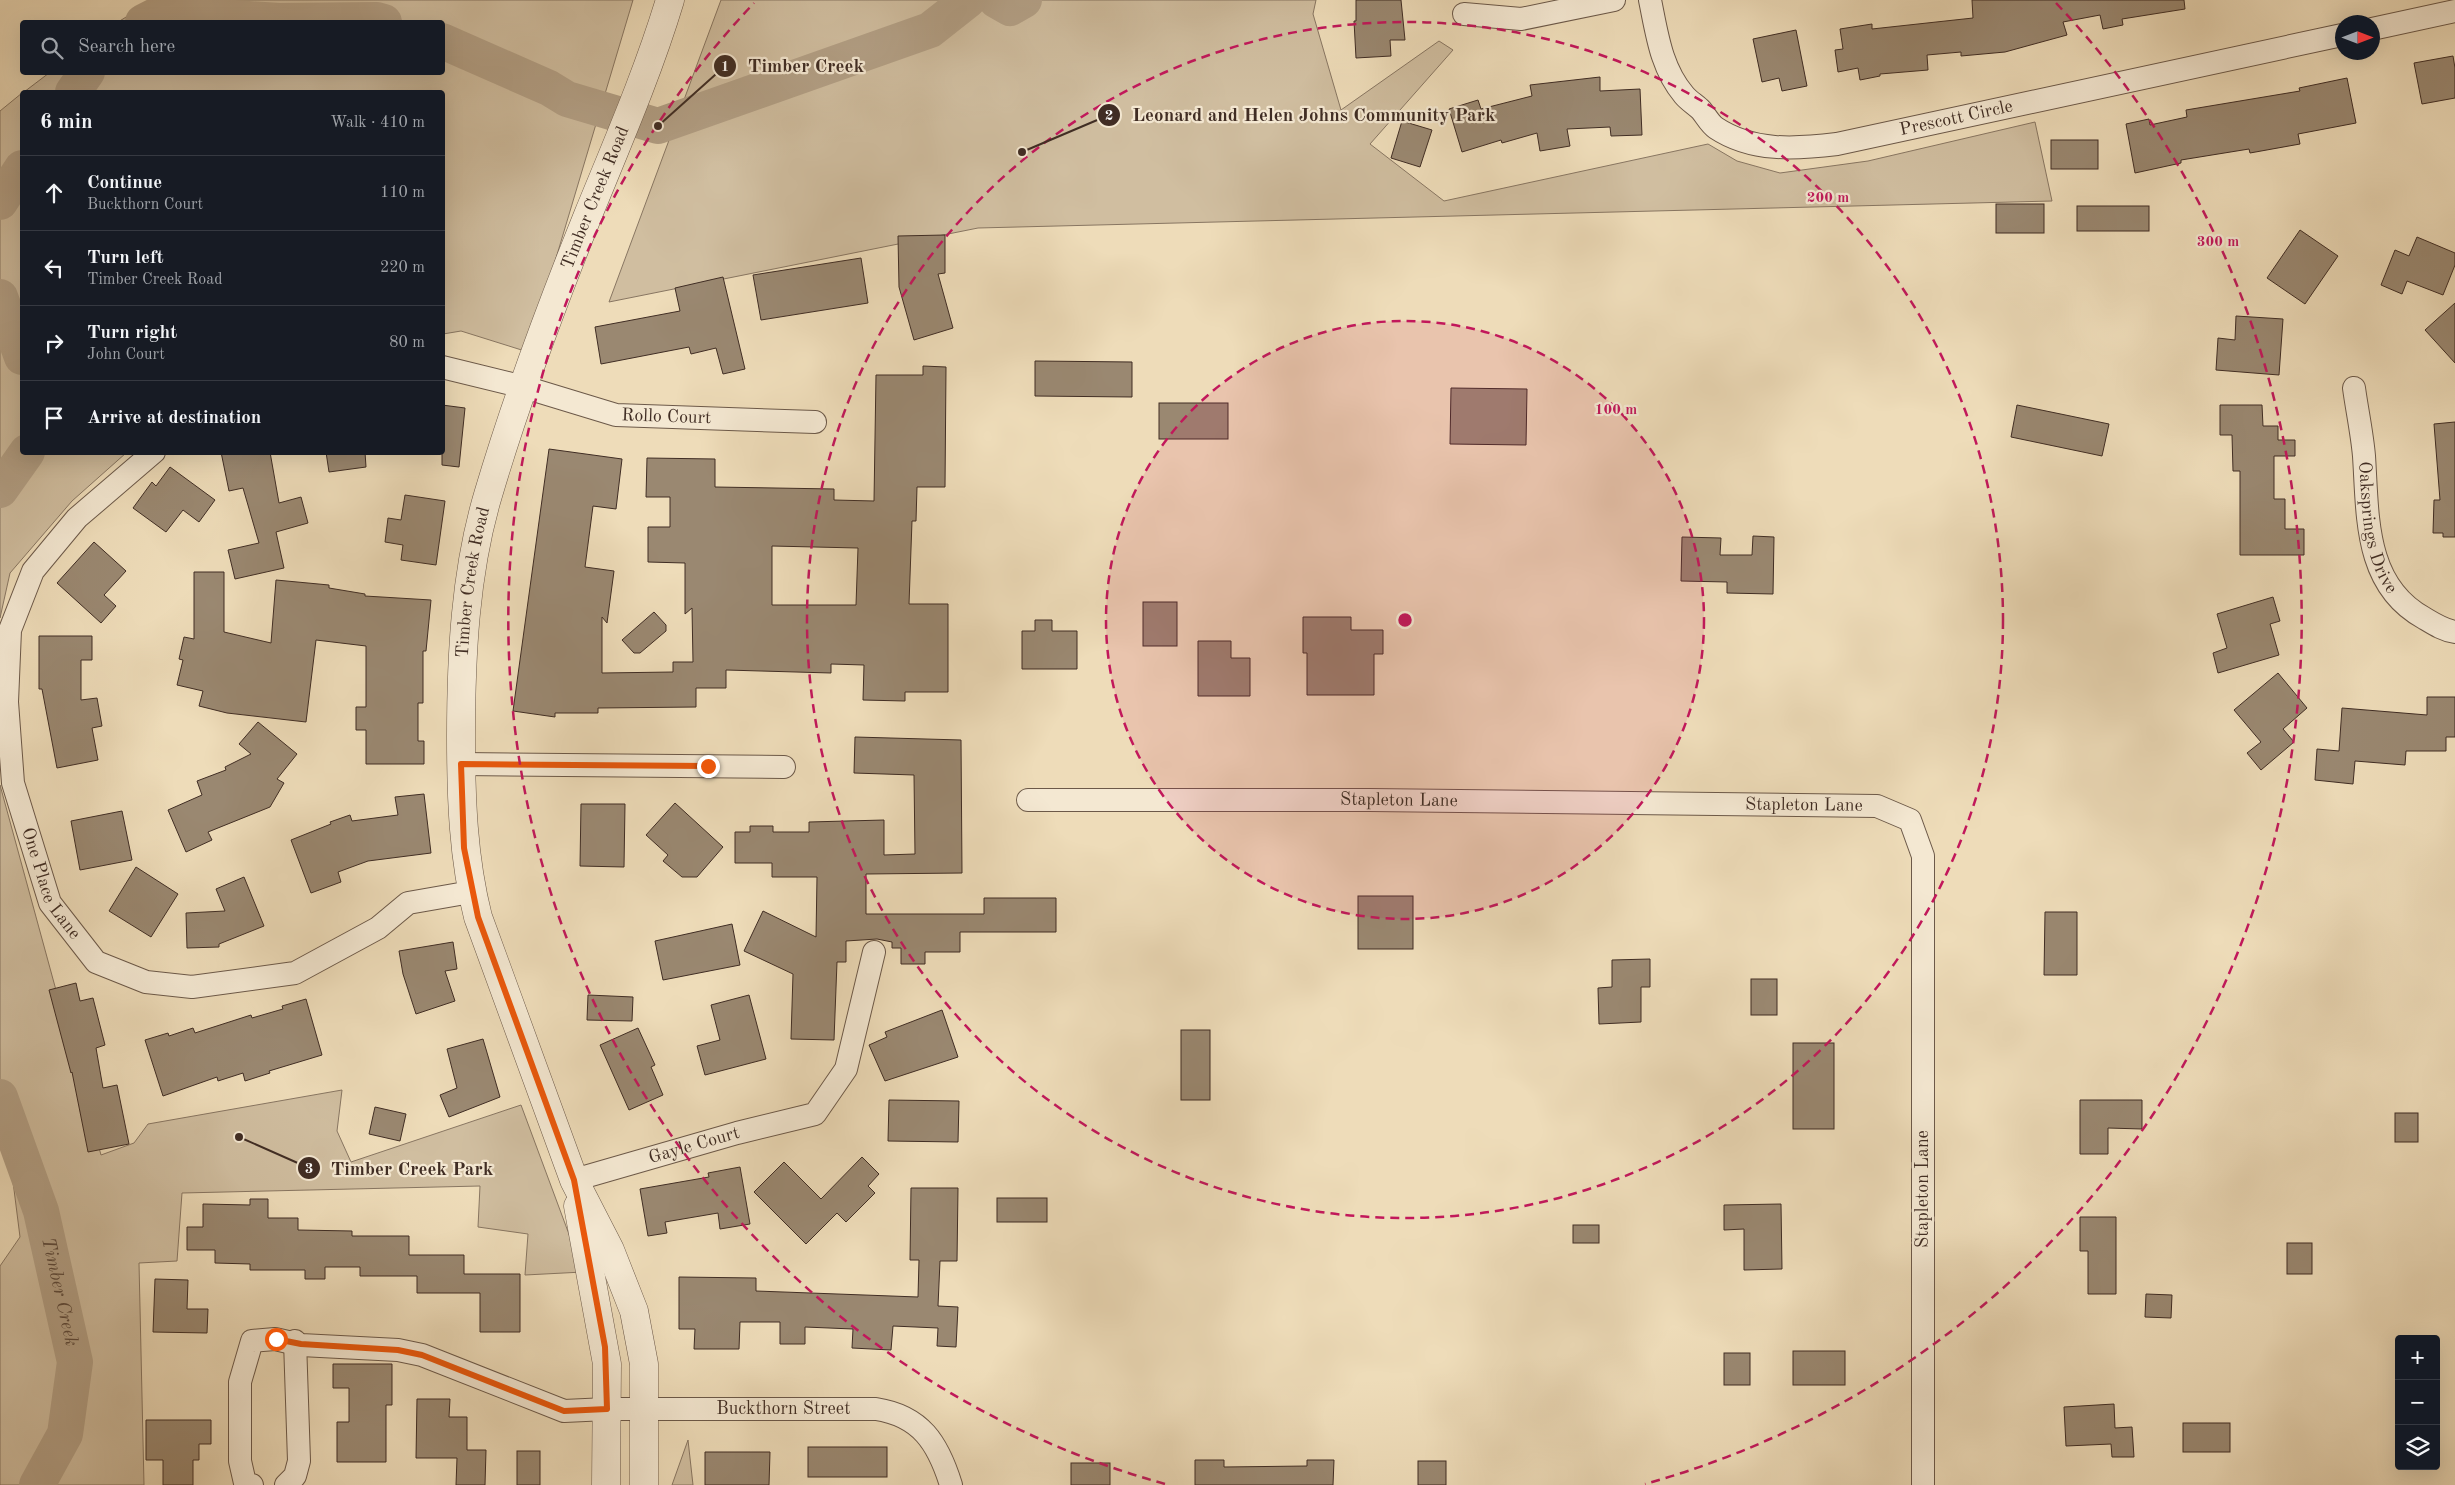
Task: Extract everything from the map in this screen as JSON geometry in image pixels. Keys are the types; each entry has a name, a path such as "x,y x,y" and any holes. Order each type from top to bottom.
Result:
{"street":[{"path":"1464,14 1522,19 1614,0"},
{"name":"Prescott Circle","path":"1650,0 1661,54 1671,77 1685,96 1701,110 1714,127 1748,144 1764,147 1814,147 1837,144 2335,37"},
{"name":"Timber Creek Road","path":"644,1485 644,1364 634,1311 610,1250 574,1180 478,917 471,892 464,848 461,764 461,663 476,547 488,496 549,313 612,158 666,11"},
{"path":"2380,26 2455,11"},
{"path":"445,368 524,387"},
{"name":"Rollo Court","path":"524,387 616,415 815,422"},
{"name":"Oaksprings Drive","path":"2354,388 2364,453 2372,550 2386,583 2410,611 2444,630 2455,632"},
{"name":"One Place Lane","path":"150,455 76,518 34,571 10,630 7,702 13,783 50,903 96,962 146,982 192,987 295,973 378,928 408,903 471,892"},
{"path":"461,764 784,767"},
{"name":"Stapleton Lane","path":"1028,800 1370,800 1877,806 1910,820 1923,856 1923,1485"},
{"name":"Gayle Court","path":"574,1180 737,1133 815,1114 846,1069 874,952"},
{"name":"Timber Creek Road","path":"574,1180 605,1347 607,1409 606,1485"},
{"name":"Buckthorn Street","path":"252,1485 245,1483 240,1461 240,1382 252,1342 276,1339 301,1344 398,1350 422,1355 564,1411 607,1409 876,1409 892,1412 918,1426 932,1440 951,1485"},
{"path":"286,1485 295,1476 299,1461 295,1342"}],"shaded area":[{"path":"154,0 633,0 528,352 461,331 445,334 445,90 27,90 46,75 445,75 445,20 121,20"},
{"path":"721,0 1316,0 1313,14 1341,110 1439,41 1453,50 1370,144 1444,201 1708,144 1737,161 1780,173 1868,161 2035,122 2052,201 978,228 609,302"},
{"path":"20,95 20,455 124,455 72,501 10,573 0,618 0,111"},
{"path":"0,785 101,1155 134,1143 148,1124 342,1090 337,1131 351,1162 521,1105 583,1272 525,1275 528,1234 478,1227 480,1186 182,1193 177,1261 139,1263 144,1485 0,1485 0,1266 20,1237 0,1079"},
{"path":"688,1440 693,1485 672,1485"}],"building":[{"path":"1356,0 1401,0 1405,40 1390,40 1391,56 1356,58 1354,21 1356,21"},
{"path":"1972,0 2184,0 2185,9 2122,19 2123,25 2103,29 2100,15 2063,22 2067,35 2005,52 1961,56 1961,52 1927,55 1928,70 1880,74 1880,76 1860,80 1858,68 1838,72 1835,50 1843,49 1840,29 1872,24 1872,29 1973,18"},
{"path":"1796,30 1807,86 1782,91 1779,78 1762,82 1753,39"},
{"path":"2453,56 2455,98 2422,104 2414,63"},
{"path":"1600,77 1600,91 1640,89 1642,135 1611,136 1610,127 1567,129 1570,146 1540,151 1537,133 1502,143 1501,140 1462,152 1449,109 1478,100 1481,109 1532,96 1530,85"},
{"path":"2347,78 2356,123 2298,134 2300,144 2250,153 2249,149 2181,160 2181,163 2135,173 2126,124 2149,119 2150,125 2187,117 2186,110 2300,91 2299,88"},
{"path":"1402,121 1432,130 1420,167 1391,158"},
{"path":"2051,140 2098,140 2098,169 2051,169"},
{"path":"1996,204 2044,204 2044,233 1996,233"},
{"path":"2077,206 2149,206 2149,231 2077,231"},
{"path":"2300,230 2338,256 2305,304 2267,278"},
{"path":"945,235 945,273 938,274 953,328 914,340 899,287 898,236"},
{"path":"2417,237 2455,253 2455,265 2443,295 2407,281 2402,294 2381,285 2395,250 2409,256"},
{"path":"861,258 868,303 761,320 753,275"},
{"path":"723,277 745,369 723,374 716,348 691,354 689,347 601,364 595,327 680,311 675,288"},
{"path":"2455,303 2455,363 2425,330"},
{"path":"2236,316 2283,319 2279,375 2216,370 2218,338 2235,340"},
{"path":"1035,361 1132,362 1132,397 1035,396"},
{"path":"923,366 946,367 945,487 917,487 916,521 912,521 909,604 948,604 948,692 905,692 905,701 863,700 864,665 831,664 831,673 726,670 726,688 696,688 696,707 598,708 598,713 555,713 555,717 513,711 549,449 622,459 616,509 593,506 585,567 614,571 607,623 602,617 602,673 673,672 673,662 693,662 692,608 685,614 685,563 648,562 648,527 670,527 670,497 646,497 647,458 715,459 715,487 834,489 834,500 874,501 876,375 923,375","holes":["772,546 858,548 856,605 772,605"]},
{"path":"1451,388 1527,389 1526,445 1450,444"},
{"path":"1159,403 1228,403 1228,439 1159,439"},
{"path":"445,405 465,408 459,467 442,465 442,455 445,455"},
{"path":"2017,405 2109,424 2102,456 2011,437"},
{"path":"2220,405 2262,405 2263,426 2278,426 2278,440 2295,440 2295,456 2274,456 2274,499 2285,499 2285,529 2304,529 2304,555 2240,555 2240,471 2233,471 2232,435 2220,435"},
{"path":"2455,422 2455,537 2443,537 2443,533 2433,533 2434,500 2440,500 2434,424"},
{"path":"222,455 271,455 279,503 301,497 308,523 276,532 284,568 235,579 228,550 259,543 243,488 229,491"},
{"path":"326,455 365,455 366,467 329,472"},
{"path":"170,467 215,500 199,522 183,510 166,532 133,508 152,482 156,486"},
{"path":"405,495 445,501 436,565 401,560 403,545 385,542 388,518 401,520"},
{"path":"1753,536 1774,537 1773,594 1727,593 1727,582 1681,581 1682,537 1721,538 1720,555 1752,555"},
{"path":"94,542 126,571 104,595 116,606 101,623 57,583"},
{"path":"194,572 224,572 224,632 271,643 276,580 329,585 329,588 365,594 365,596 431,600 426,651 423,651 423,703 418,703 418,741 424,741 424,764 366,764 366,730 356,730 356,707 366,707 366,646 316,640 306,722 227,713 199,706 203,691 177,685 183,660 179,659 184,637 194,639"},
{"path":"2273,597 2280,621 2270,624 2279,655 2218,673 2213,653 2227,648 2217,614"},
{"path":"1143,602 1177,602 1177,646 1143,646"},
{"path":"654,612 666,625 666,631 640,653 634,653 622,640"},
{"path":"1303,617 1351,617 1351,630 1383,630 1383,654 1374,654 1374,695 1307,695 1307,653 1303,653"},
{"path":"1035,620 1052,620 1052,631 1077,631 1077,669 1022,669 1022,631 1035,631"},
{"path":"39,636 92,636 92,660 81,660 81,700 97,698 102,726 92,728 98,760 57,768 42,689 39,689"},
{"path":"1198,641 1231,641 1231,658 1250,658 1250,696 1198,696"},
{"path":"2278,673 2307,708 2283,729 2294,742 2261,770 2247,753 2261,742 2234,710"},
{"path":"2427,697 2455,697 2455,737 2446,737 2446,751 2406,751 2405,765 2355,761 2353,784 2315,780 2317,749 2339,751 2342,708 2427,715"},
{"path":"258,722 297,754 277,779 284,783 270,807 208,832 212,840 186,852 168,810 202,795 197,781 226,770 225,767 251,754 239,744"},
{"path":"855,737 961,740 962,873 866,874 866,914 984,914 984,898 1056,898 1056,932 960,932 960,952 925,952 925,964 901,964 901,948 892,948 892,942 877,939 846,941 846,962 837,962 834,1040 791,1039 793,974 744,951 763,911 816,937 817,877 772,877 772,863 735,863 735,832 750,832 750,826 773,826 773,832 809,832 809,822 884,820 884,855 915,854 914,775 854,773"},
{"path":"424,794 431,853 368,861 338,872 341,882 311,893 291,840 350,815 352,821 398,815 395,797"},
{"path":"675,803 723,847 697,877 682,877 663,861 668,855 646,835"},
{"path":"581,804 625,804 624,867 580,866"},
{"path":"122,811 132,860 80,870 71,821"},
{"path":"136,867 178,894 151,937 109,911"},
{"path":"244,877 264,926 219,944 219,947 187,948 186,913 225,911 216,889"},
{"path":"1358,896 1413,896 1413,949 1358,949"},
{"path":"2045,912 2077,912 2077,975 2044,975"},
{"path":"732,924 740,965 663,980 655,941"},
{"path":"453,942 457,969 445,971 455,1001 416,1014 403,974 399,951"},
{"path":"1650,959 1650,987 1641,987 1641,1022 1599,1024 1598,988 1612,987 1612,960"},
{"path":"1751,979 1777,979 1777,1015 1751,1015"},
{"path":"76,983 80,1001 93,998 105,1045 96,1048 103,1088 117,1085 129,1144 88,1152 72,1072 49,990"},
{"path":"588,995 633,997 632,1021 587,1020"},
{"path":"749,995 766,1059 705,1075 697,1046 720,1040 711,1005"},
{"path":"306,999 322,1055 269,1071 270,1073 245,1081 243,1073 218,1081 217,1077 163,1096 145,1040 168,1033 169,1036 193,1028 195,1033 251,1015 252,1018 283,1009 282,1006"},
{"path":"942,1010 958,1057 885,1081 869,1045 887,1037 885,1032"},
{"path":"638,1028 655,1065 651,1067 663,1095 629,1110 600,1045"},
{"path":"1181,1030 1210,1030 1210,1100 1181,1100"},
{"path":"483,1039 500,1097 449,1117 440,1095 457,1088 447,1049"},
{"path":"1793,1043 1834,1043 1834,1129 1793,1129"},
{"path":"889,1100 959,1101 958,1142 888,1141"},
{"path":"2080,1100 2142,1100 2142,1129 2108,1128 2108,1154 2080,1154"},
{"path":"375,1107 406,1114 400,1141 369,1134"},
{"path":"2395,1113 2418,1113 2418,1142 2395,1142"},
{"path":"862,1157 879,1174 868,1186 875,1193 846,1222 837,1213 806,1244 754,1192 784,1162 821,1199"},
{"path":"740,1167 750,1224 720,1229 718,1213 665,1222 667,1233 648,1236 640,1189 709,1177 708,1173"},
{"path":"911,1188 958,1188 957,1261 940,1261 938,1306 958,1307 956,1347 937,1346 938,1328 893,1326 891,1350 852,1348 853,1329 805,1327 805,1344 780,1344 780,1322 740,1322 739,1349 694,1349 695,1329 679,1329 679,1277 756,1278 756,1291 918,1297 919,1260 910,1260"},
{"path":"997,1198 1047,1198 1047,1222 997,1222"},
{"path":"250,1199 268,1199 268,1218 298,1218 298,1230 352,1231 352,1236 409,1236 409,1255 464,1255 464,1274 520,1274 520,1332 480,1332 480,1293 417,1293 417,1276 360,1276 360,1267 325,1267 325,1279 305,1279 305,1270 250,1270 250,1264 215,1263 215,1250 187,1250 187,1227 203,1227 203,1204 250,1205"},
{"path":"1781,1204 1782,1269 1744,1270 1744,1229 1724,1230 1724,1205"},
{"path":"2080,1217 2116,1217 2116,1294 2088,1294 2088,1251 2080,1251"},
{"path":"1573,1225 1599,1225 1599,1243 1573,1243"},
{"path":"2287,1243 2312,1243 2312,1274 2287,1274"},
{"path":"155,1279 188,1280 187,1309 208,1309 207,1333 153,1332"},
{"path":"2146,1294 2172,1295 2171,1318 2145,1317"},
{"path":"1793,1351 1845,1351 1845,1385 1793,1385"},
{"path":"1724,1353 1750,1353 1750,1385 1724,1385"},
{"path":"333,1364 392,1364 392,1405 386,1405 386,1462 337,1462 337,1422 349,1422 349,1388 333,1388"},
{"path":"417,1399 450,1399 449,1417 467,1417 467,1450 486,1450 485,1485 456,1485 457,1458 416,1458"},
{"path":"2114,1404 2115,1428 2132,1427 2134,1457 2112,1457 2111,1444 2066,1446 2064,1407"},
{"path":"146,1420 211,1420 211,1444 199,1444 199,1460 193,1460 193,1485 163,1485 163,1460 146,1460"},
{"path":"2183,1423 2230,1423 2230,1452 2183,1452"},
{"path":"808,1447 887,1447 887,1477 808,1477"},
{"path":"517,1451 540,1451 540,1485 517,1485"},
{"path":"705,1452 770,1452 769,1485 705,1485"},
{"path":"1195,1460 1224,1460 1224,1467 1307,1466 1307,1460 1334,1460 1333,1485 1195,1485"},
{"path":"1418,1461 1446,1461 1446,1485 1418,1485"},
{"path":"1071,1463 1110,1463 1110,1485 1071,1485"}],"waterway":[{"name":"Timber Creek","path":"445,42 549,88 567,99 658,126 930,30 968,0"},
{"name":"Timber Creek","path":"996,0 1010,8 1024,0"},
{"name":"Timber Creek","path":"147,20 161,13 264,20"},
{"name":"Timber Creek","path":"74,90 85,75"},
{"name":"Timber Creek","path":"0,202 20,171"},
{"name":"Timber Creek","path":"0,297 20,352"},
{"name":"Timber Creek","path":"0,490 25,455"},
{"name":"Timber Creek","path":"0,1097 41,1211 75,1362 65,1434 37,1485"}],"place":[{"name":"Timber Creek","path":"658,126"},
{"name":"Leonard and Helen Johns Community Park","path":"1022,152"},
{"name":"Timber Creek Park","path":"239,1137"}],"route":[{"path":"276,1339 301,1344 398,1350 422,1355 564,1411 607,1409 605,1347 574,1180 478,917 471,892 464,848 461,764 708,766"}]}
